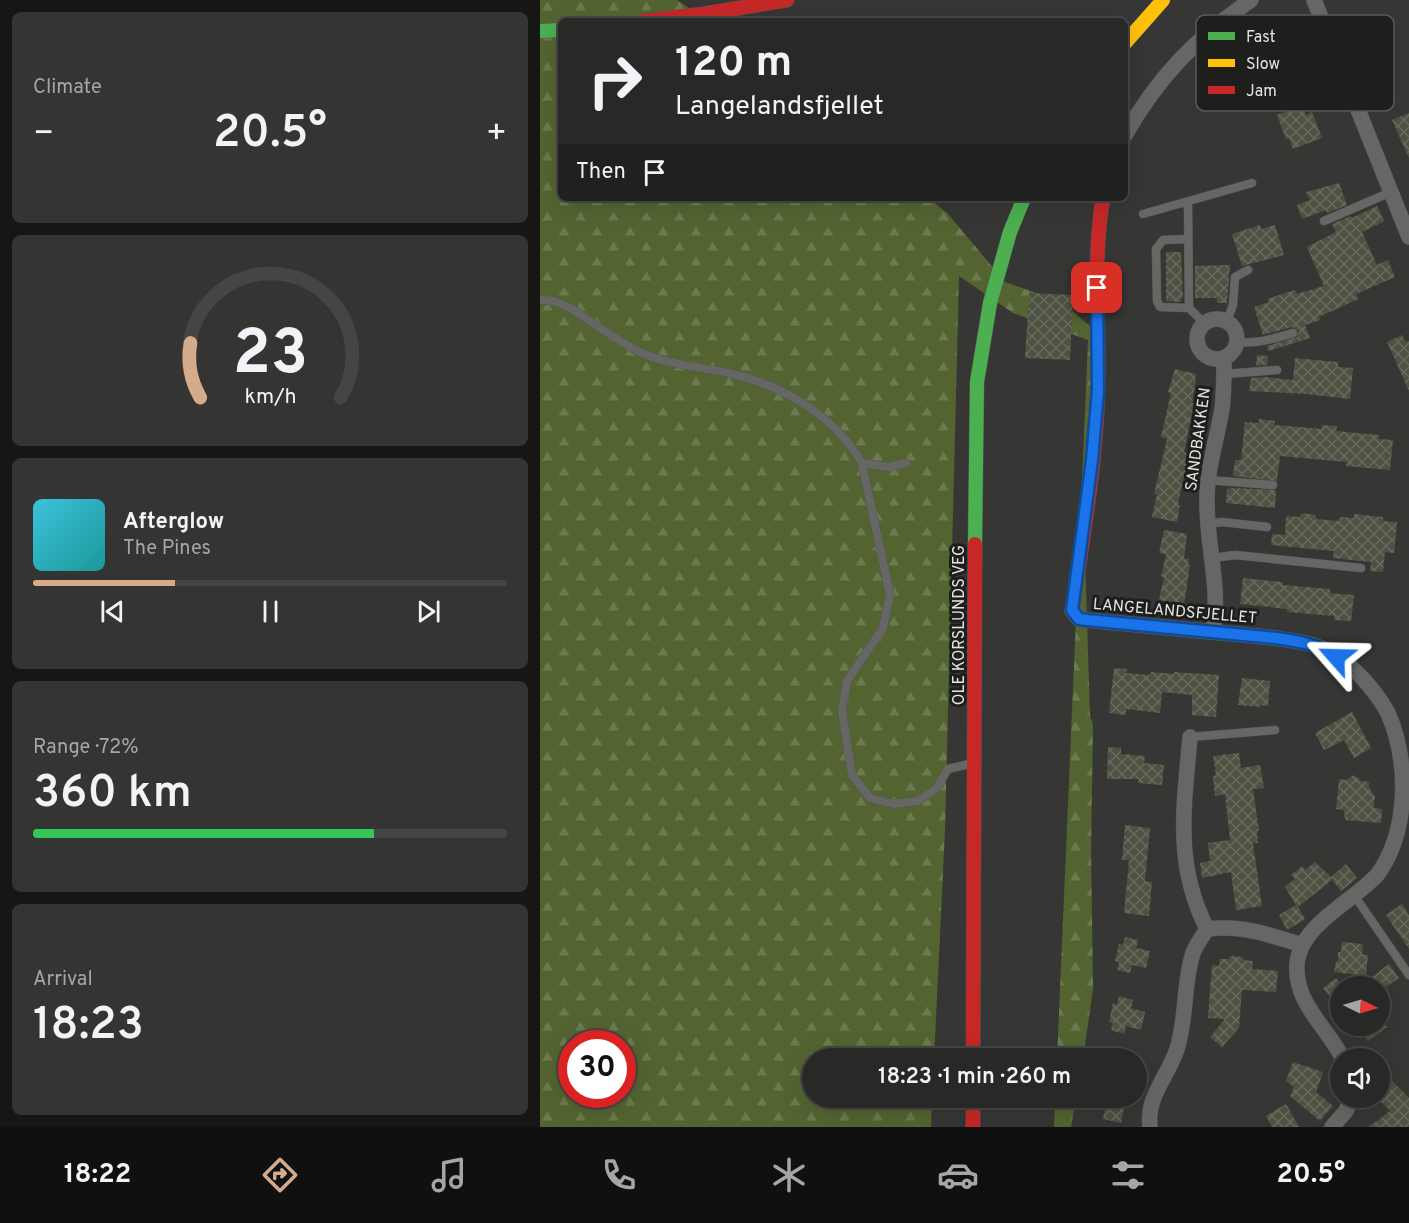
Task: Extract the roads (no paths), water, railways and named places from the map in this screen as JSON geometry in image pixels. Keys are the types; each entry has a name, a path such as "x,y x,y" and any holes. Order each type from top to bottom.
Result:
{"main road":[{"path":"669,18 787,0"},
{"path":"1128,40 1163,0"},
{"path":"1148,18 1177,0"},
{"path":"540,31 558,30"},
{"name":"OLE KORSLUNDS VEG","path":"973,1048 977,382 990,303 1010,232 1023,201"},
{"name":"LANGELANDSFJELLET","path":"1072,610 1092,460 1098,390 1096,249 1102,201"},
{"path":"973,1108 973,1127"}],"street":[{"path":"1230,15 1251,0"},
{"path":"1314,0 1320,15"},
{"path":"1128,130 1148,98 1196,42"},
{"path":"1359,111 1409,237"},
{"path":"1215,318 1227,321 1236,330 1237,342 1224,366 1200,350 1197,337 1204,323 1215,318"},
{"name":"SANDBAKKEN","path":"1213,632 1216,593 1207,524 1208,480 1222,407 1224,366"},
{"name":"LANGELANDSFJELLET","path":"1072,610 1079,619 1276,638 1304,643 1325,650 1347,665 1366,682 1383,705 1397,729 1405,751 1409,788 1408,814 1390,858 1378,874 1317,926 1302,945"},
{"path":"1190,737 1183,811 1184,855 1188,884 1207,929"},
{"path":"1207,929 1247,928 1302,945 1298,963 1298,981 1303,999 1335,1048"},
{"path":"1150,1127 1150,1107 1177,1049 1184,1021 1188,971 1194,951 1207,929"},
{"path":"1332,1127 1347,1108"}],"lane":[{"path":"1143,214 1252,183"},
{"path":"1324,221 1391,192"},
{"path":"1188,202 1189,308"},
{"path":"1187,238 1163,240 1156,249 1156,301 1160,307 1189,308 1204,323"},
{"path":"1227,321 1233,305 1235,277 1248,270"},
{"path":"540,300 552,300 572,308 645,354 669,362 731,374 762,383 790,395 815,411 853,447 862,463 890,595 882,628 847,681 842,710 852,775 870,798 893,804 918,801 936,789 948,770 974,762"},
{"path":"1237,342 1253,344 1293,333"},
{"path":"1224,366 1277,370"},
{"path":"862,463 888,467 906,463"},
{"path":"1208,480 1273,485"},
{"path":"1207,524 1222,522 1267,527"},
{"path":"1213,558 1235,555 1361,568"},
{"path":"1190,737 1275,730"},
{"path":"1354,895 1409,975"}]}
